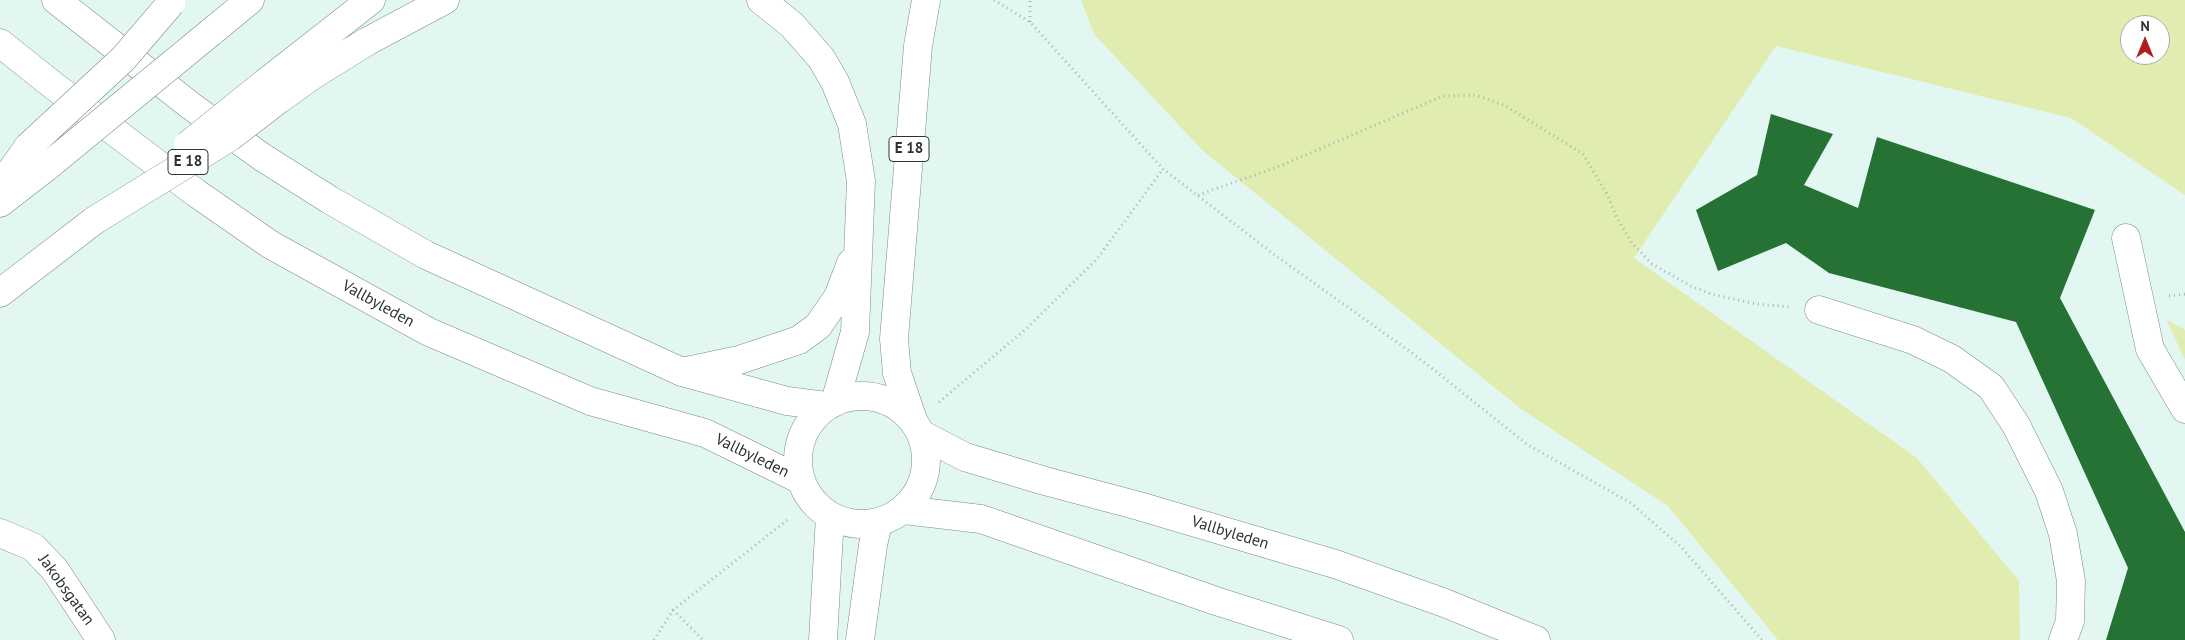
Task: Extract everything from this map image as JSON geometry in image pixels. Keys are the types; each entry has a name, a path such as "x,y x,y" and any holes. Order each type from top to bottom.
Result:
{"main road":[{"path":"56,0 254,152 330,200 426,255 682,372 786,401 830,404 860,396 876,398 901,408 917,427 926,460 923,478 916,494 904,510 878,523 854,523 830,516 808,493 801,480 798,465 801,441 811,421 830,404 855,332 861,181 852,124 846,107 821,58 792,25 761,0"},
{"path":"0,203 250,0"},
{"name":"E 18","path":"0,293 95,220 272,92 371,0"},
{"name":"E 18","path":"272,92 313,75 368,41 445,0"},
{"path":"0,186 28,146 123,59 172,2"},
{"name":"E 18","path":"917,427 897,373 894,339 918,46 925,3"},
{"name":"Vallbyleden","path":"0,43 173,175 271,245 429,332 590,401 705,433 801,480"},
{"path":"682,372 739,360 799,340 818,326 838,297 860,238"},
{"path":"2126,238 2150,350 2185,409"},
{"path":"1819,310 1914,340 1952,359 1990,387 2016,425 2049,491 2063,534 2070,581 2070,621 2063,640"},
{"name":"Vallbyleden","path":"917,427 965,457 1045,482 1139,506 1335,564 1442,602 1536,640"},
{"path":"904,510 981,519 1339,640"},
{"path":"824,640 830,516"},
{"path":"860,640 873,545 878,523"},
{"name":"Jakobsgatan","path":"0,533 33,547 55,570 101,640"}],"path":[{"path":"994,0 1030,22 1163,169 1276,256 1419,358 1528,445 1631,503 1681,547 1762,640"},
{"path":"1030,0 1030,22"},
{"path":"1198,195 1280,166 1443,96 1476,95 1504,105 1583,154 1607,194 1617,218 1632,243 1652,264 1671,276 1691,286 1732,300 1819,310"},
{"path":"939,402 1026,329 1097,259 1163,169"},
{"path":"654,640 673,610 790,518"},
{"path":"673,610 703,640"}],"green space":[{"path":"1081,0 2185,0 2185,195 2071,118 1776,46 1634,258 1917,458 2019,581 2020,640 1778,640 1668,506 1521,409 1202,150 1094,34"},
{"path":"2166,319 2185,330 2185,360"}],"building":[{"path":"1771,114 1833,134 1804,185 1858,208 1877,137 2095,210 2060,298 2185,532 2185,640 2106,640 2128,568 2016,322 1829,273 1786,243 1718,271 1696,210 1757,175"}]}
